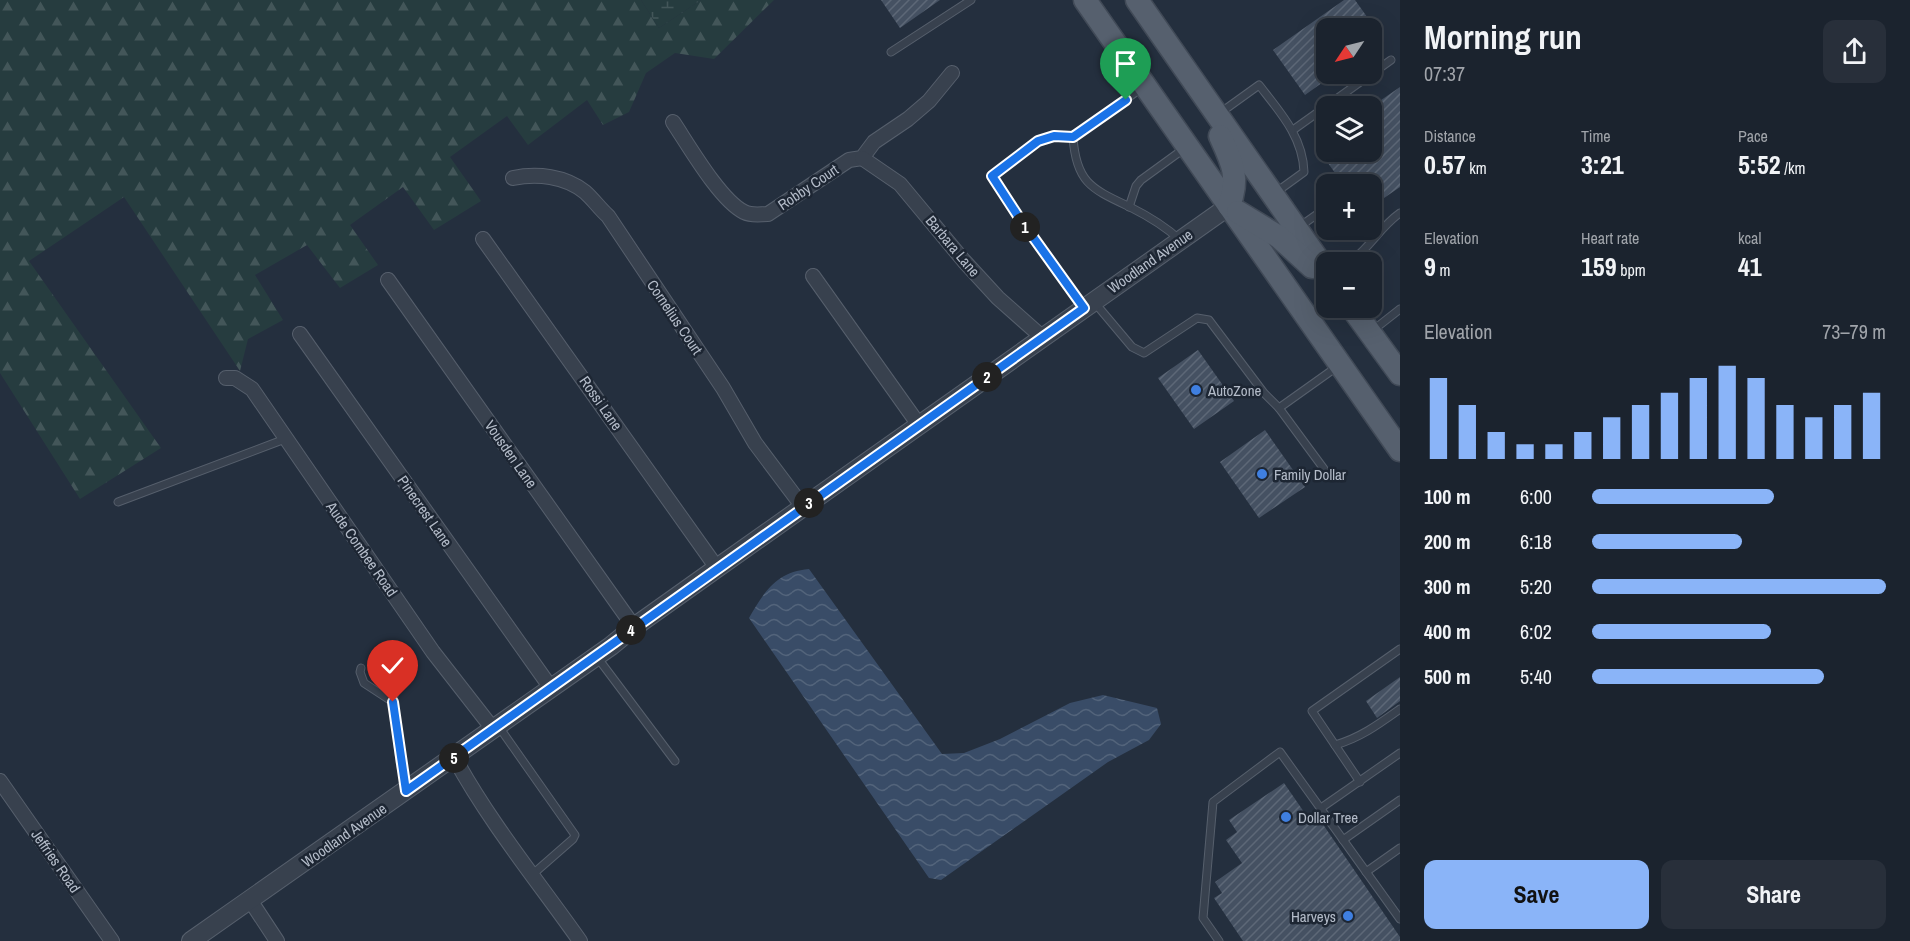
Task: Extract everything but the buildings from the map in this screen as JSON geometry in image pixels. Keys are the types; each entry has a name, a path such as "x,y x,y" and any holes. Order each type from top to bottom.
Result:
{"main road":[{"path":"1084,0 1400,450"},
{"path":"1137,0 1316,257"},
{"path":"1197,85 1235,173 1235,186 1229,206"},
{"path":"1229,206 1279,237 1316,272"},
{"path":"1359,318 1400,374"}],"street":[{"name":"Robby Court","path":"674,122 711,178 729,199 744,212 753,215 768,214 849,160 862,158 874,142 908,119 928,101 952,73"},
{"name":"Barbara Lane","path":"862,158 900,184 998,298 1042,337"},
{"name":"Cornelius Court","path":"513,178 528,175 556,178 584,191 608,216 723,388 754,443 803,507"},
{"name":"Woodland Avenue","path":"191,941 597,656 634,627 1229,206"},
{"name":"Rossi Lane","path":"483,239 717,568"},
{"path":"813,276 919,425"},
{"name":"Vousden Lane","path":"388,280 634,627"},
{"name":"Pinecrest Lane","path":"300,334 551,688"},
{"name":"Aude Combee Road","path":"226,378 235,378 252,389 433,652 495,727"},
{"path":"454,757 511,849 532,874 580,941"},
{"name":"Jeffries Road","path":"0,781 112,941"},
{"path":"250,900 277,941"}],"lane":[{"path":"891,52 971,0"},
{"path":"1293,130 1391,60"},
{"path":"1218,115 1259,85 1293,130 1303,156 1304,172 1273,194"},
{"path":"1145,86 1073,137 1054,136 1038,141 992,176 1018,216 1088,304 1132,347 1144,353 1197,318 1209,320 1324,469"},
{"path":"1073,137 1074,153 1086,181 1097,191 1153,219 1180,240"},
{"path":"1129,207 1136,186 1141,180 1187,147"},
{"path":"1364,252 1378,231 1400,213"},
{"path":"1297,229 1316,215"},
{"path":"1370,333 1400,309"},
{"path":"1279,408 1340,364"},
{"path":"118,502 285,439"},
{"path":"1360,782 1312,711 1400,649"},
{"path":"375,657 380,656 388,660 391,666 395,688 393,702 406,791"},
{"path":"597,656 675,761"},
{"path":"361,668 364,683 393,702"},
{"path":"1335,745 1355,739 1400,709"},
{"path":"495,727 575,835 532,874"},
{"path":"1219,941 1203,918 1213,802 1280,752 1400,920"},
{"path":"1321,808 1400,753"},
{"path":"1343,840 1400,800"},
{"path":"1366,872 1400,848"},
{"path":"1392,909 1400,903"}],"green space":[{"path":"0,0 641,0 659,28 701,0 774,0 714,59 675,53 646,73 629,112 603,125 587,100 528,145 507,116 450,157 481,201 434,230 403,187 350,225 378,265 340,288 307,245 255,275 283,320 248,339 240,371 124,197 29,261 161,448 80,499 0,373"},
{"path":"641,0 701,0 659,28"}],"water":[{"path":"809,569 942,754 964,753 1000,739 1070,703 1103,695 1157,708 1161,724 1149,740 1108,762 941,880 929,878 749,618 766,592 779,579 788,574"}],"place":[{"name":"AutoZone","path":"1196,390"},
{"name":"Family Dollar","path":"1262,474"},
{"name":"Dollar Tree","path":"1286,817"},
{"name":"Harveys","path":"1348,916"}],"route":[{"path":"393,702 406,791 1084,308 992,176 1038,141 1054,136 1073,137 1126,100"}]}
